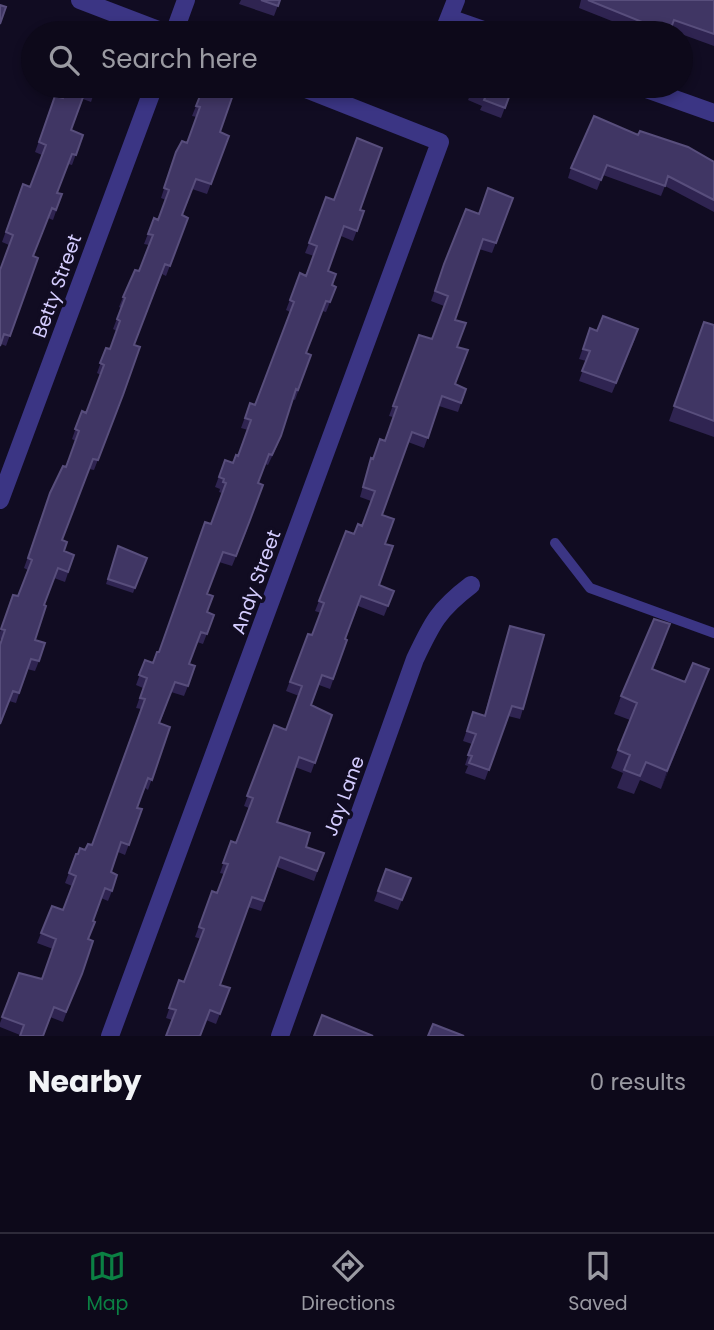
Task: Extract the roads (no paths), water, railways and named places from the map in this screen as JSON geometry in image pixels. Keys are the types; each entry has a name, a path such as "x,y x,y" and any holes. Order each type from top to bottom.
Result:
{"street":[{"path":"80,0 135,21"},
{"path":"178,21 186,0"},
{"path":"448,21 456,0"},
{"name":"Betty Street","path":"0,500 150,98"},
{"name":"Andy Street","path":"110,1036 440,142 339,98"},
{"path":"672,98 714,113"},
{"name":"Jay Lane","path":"280,1036 415,659 431,625 447,603 471,585"}],"lane":[{"path":"555,543 590,589 714,633"}]}
